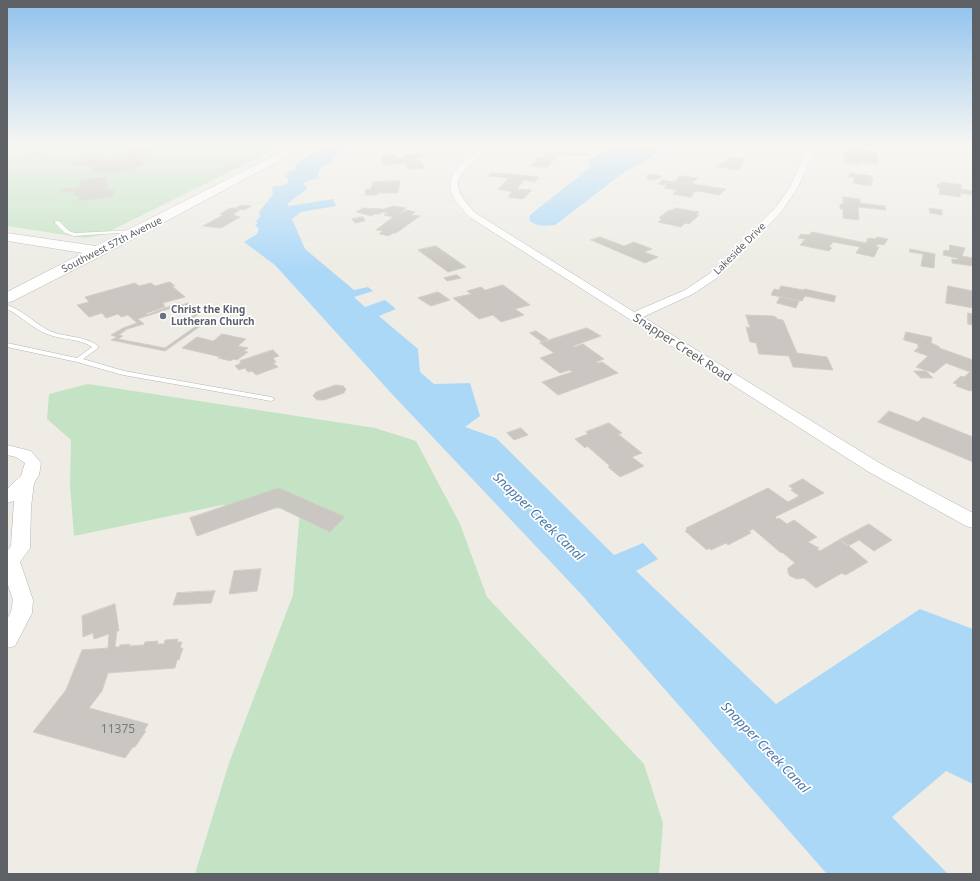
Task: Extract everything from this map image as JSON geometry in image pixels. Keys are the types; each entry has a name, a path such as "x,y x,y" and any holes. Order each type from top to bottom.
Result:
{"main road":[{"name":"Southwest 57th Avenue","path":"7,298 222,187"},
{"path":"7,237 100,251"}],"street":[{"name":"Snapper Creek Road","path":"454,187 455,193 463,206 480,221 704,363 874,468 973,521"},
{"name":"Lakeside Drive","path":"633,317 689,292 713,276 737,250 780,209 793,187"},
{"path":"7,450 21,453 32,460 34,464 33,470 26,483 22,507 20,548 9,560 23,600 21,613 7,639"},
{"path":"7,497 26,483"}],"lane":[{"path":"57,222 67,232 74,235 140,230"},
{"path":"7,306 53,335 88,342 95,346 96,348 78,360"},
{"path":"7,346 78,360 123,373 271,399"}],"green space":[{"path":"7,187 199,187 102,235 85,238 7,226"},
{"path":"88,384 375,428 416,441 460,524 487,597 644,764 663,823 659,874 195,874 229,763 293,595 300,510 222,505 74,536 70,485 71,440 47,419 49,394"}],"water":[{"name":"Snapper Creek Canal","path":"272,187 307,187 307,189 287,204 289,206 333,199 336,206 301,212 292,219 305,249 354,290 368,287 373,291 354,297 365,307 385,300 396,309 379,316 418,349 420,372 434,384 470,383 480,416 465,427 496,438 614,555 643,543 658,559 636,571 776,704 920,609 973,629 973,784 946,771 892,817 948,874 827,874 581,594 391,393 275,265 244,242 257,234 259,229 255,225 258,223 256,221 260,217 259,212 273,194"},
{"path":"565,187 605,187 555,225 538,225 529,220 530,215"}],"building":[{"path":"107,187 104,188 114,190 112,197 78,201 80,195 74,196 75,191 60,193 62,189"},
{"path":"372,187 399,187 398,193 378,193 377,195 365,195 366,189 371,189"},
{"path":"500,187 518,187 517,189 532,190 523,199 508,197 512,192 498,189"},
{"path":"713,187 726,189 719,195 698,191 694,192 691,197 689,197 673,194 677,190 664,188"},
{"path":"961,187 961,189 973,191 972,195 961,193 960,197 939,194 940,188 937,188"},
{"path":"843,197 860,199 860,203 885,206 886,210 858,207 859,220 843,218 843,209 840,209 840,204 843,204"},
{"path":"242,205 251,206 244,210 236,208"},
{"path":"394,206 406,208 400,213 406,210 415,212 411,215 420,216 396,233 389,236 379,234 383,231 376,230 393,217 384,215 388,213 383,212 371,216 356,212 363,208 383,209"},
{"path":"231,208 241,209 233,215 240,217 221,228 203,226 223,215 220,214"},
{"path":"675,208 699,212 696,215 699,215 689,224 685,223 681,227 658,222 662,219 659,218 669,210"},
{"path":"930,208 942,210 942,215 930,213"},
{"path":"363,217 365,221 355,223 352,219"},
{"path":"812,232 866,243 868,240 866,240 869,238 876,239 877,237 888,239 884,245 878,244 876,247 879,247 874,257 856,253 860,247 833,242 829,247 832,248 829,251 800,245 805,239 798,238 801,234 809,235"},
{"path":"600,237 624,246 634,242 652,249 644,252 658,257 645,263 591,240"},
{"path":"950,245 965,248 962,256 973,258 973,266 952,263 952,259 957,260 957,258 943,255 944,250 949,251"},
{"path":"436,246 466,267 448,272 418,250"},
{"path":"910,249 935,254 934,268 921,266 923,254 910,252"},
{"path":"457,275 461,278 447,281 444,278"},
{"name":"Christ the King Lutheran Church","path":"170,282 175,286 172,286 185,297 163,303 165,307 147,313 146,315 179,303 183,305 187,303 203,309 199,311 202,312 187,322 202,325 165,351 111,340 117,337 111,335 123,328 137,323 128,315 121,317 118,314 106,318 102,313 89,317 77,305 89,302 85,297 135,283 139,286 151,283 155,286"},
{"path":"503,285 530,305 515,309 524,315 501,322 493,315 479,319 453,298 471,294 467,291 481,287 485,290"},
{"path":"781,286 803,290 805,289 836,296 834,302 805,296 802,301 771,295 774,289 779,290"},
{"path":"948,286 973,291 973,308 946,303"},
{"path":"438,292 450,300 431,306 418,298"},
{"path":"780,297 799,301 796,308 777,303"},
{"path":"179,306 197,313 182,323 196,326 165,348 118,339 123,336 119,335 127,329 144,324 138,319"},
{"path":"968,313 973,314 973,325 968,324"},
{"path":"746,315 773,316 777,319 783,320 797,353 827,357 833,370 793,367 789,356 759,354 756,343 750,342 746,327 750,328"},
{"path":"587,328 601,336 573,346 583,344 604,359 596,362 602,362 618,373 558,395 542,382 572,372 570,370 560,373 540,358 554,353 540,343"},
{"path":"536,331 548,339 545,340 547,341 542,342 530,333"},
{"path":"906,332 930,337 932,338 931,343 940,347 939,348 973,360 973,390 970,391 956,386 957,384 953,383 961,376 964,377 970,372 946,363 934,373 916,367 928,356 914,351 918,348 918,344 904,340"},
{"path":"222,334 246,339 238,346 248,348 244,351 248,352 237,360 233,359 231,361 218,358 221,357 182,348 197,337 213,341"},
{"path":"273,350 279,356 273,358 276,362 273,363 278,367 256,375 252,371 248,372 245,368 239,370 235,366 241,363 240,361"},
{"path":"914,371 926,371 933,378 921,378"},
{"path":"336,385 343,386 346,389 344,393 324,400 317,400 313,396 316,392"},
{"path":"889,411 918,422 923,417 973,437 973,462 878,422"},
{"path":"609,423 622,433 618,434 642,453 632,457 644,466 620,477 587,446 585,448 575,439 588,434 586,432"},
{"path":"521,428 528,435 514,440 507,433"},
{"path":"803,479 824,493 775,517 787,524 794,520 817,537 808,542 819,548 817,549 820,551 839,540 844,542 868,562 845,575 842,573 816,588 804,578 797,579 790,576 788,573 788,568 795,563 753,529 749,531 751,533 728,545 726,543 711,550 709,548 707,550 685,531 687,530 686,528 768,488 788,502 799,496 791,490 793,489 789,486"},
{"path":"279,488 345,517 330,532 278,507 197,536 190,518"},
{"path":"869,524 892,540 874,551 859,540 848,546 839,540"},
{"path":"261,569 257,591 229,594 234,571"},
{"path":"215,591 211,603 173,605 177,593"},
{"path":"115,604 119,631 117,631 115,647 130,644 129,646 144,645 145,642 158,641 157,644 164,644 165,640 178,639 177,642 182,642 180,648 183,648 175,668 108,673 102,691 89,708 148,724 144,731 146,731 125,758 33,732 66,690 82,650 108,648 109,634 94,639 93,633 83,637 82,616"}],"place":[{"name":"Christ the King Lutheran Church","path":"163,316"}]}
